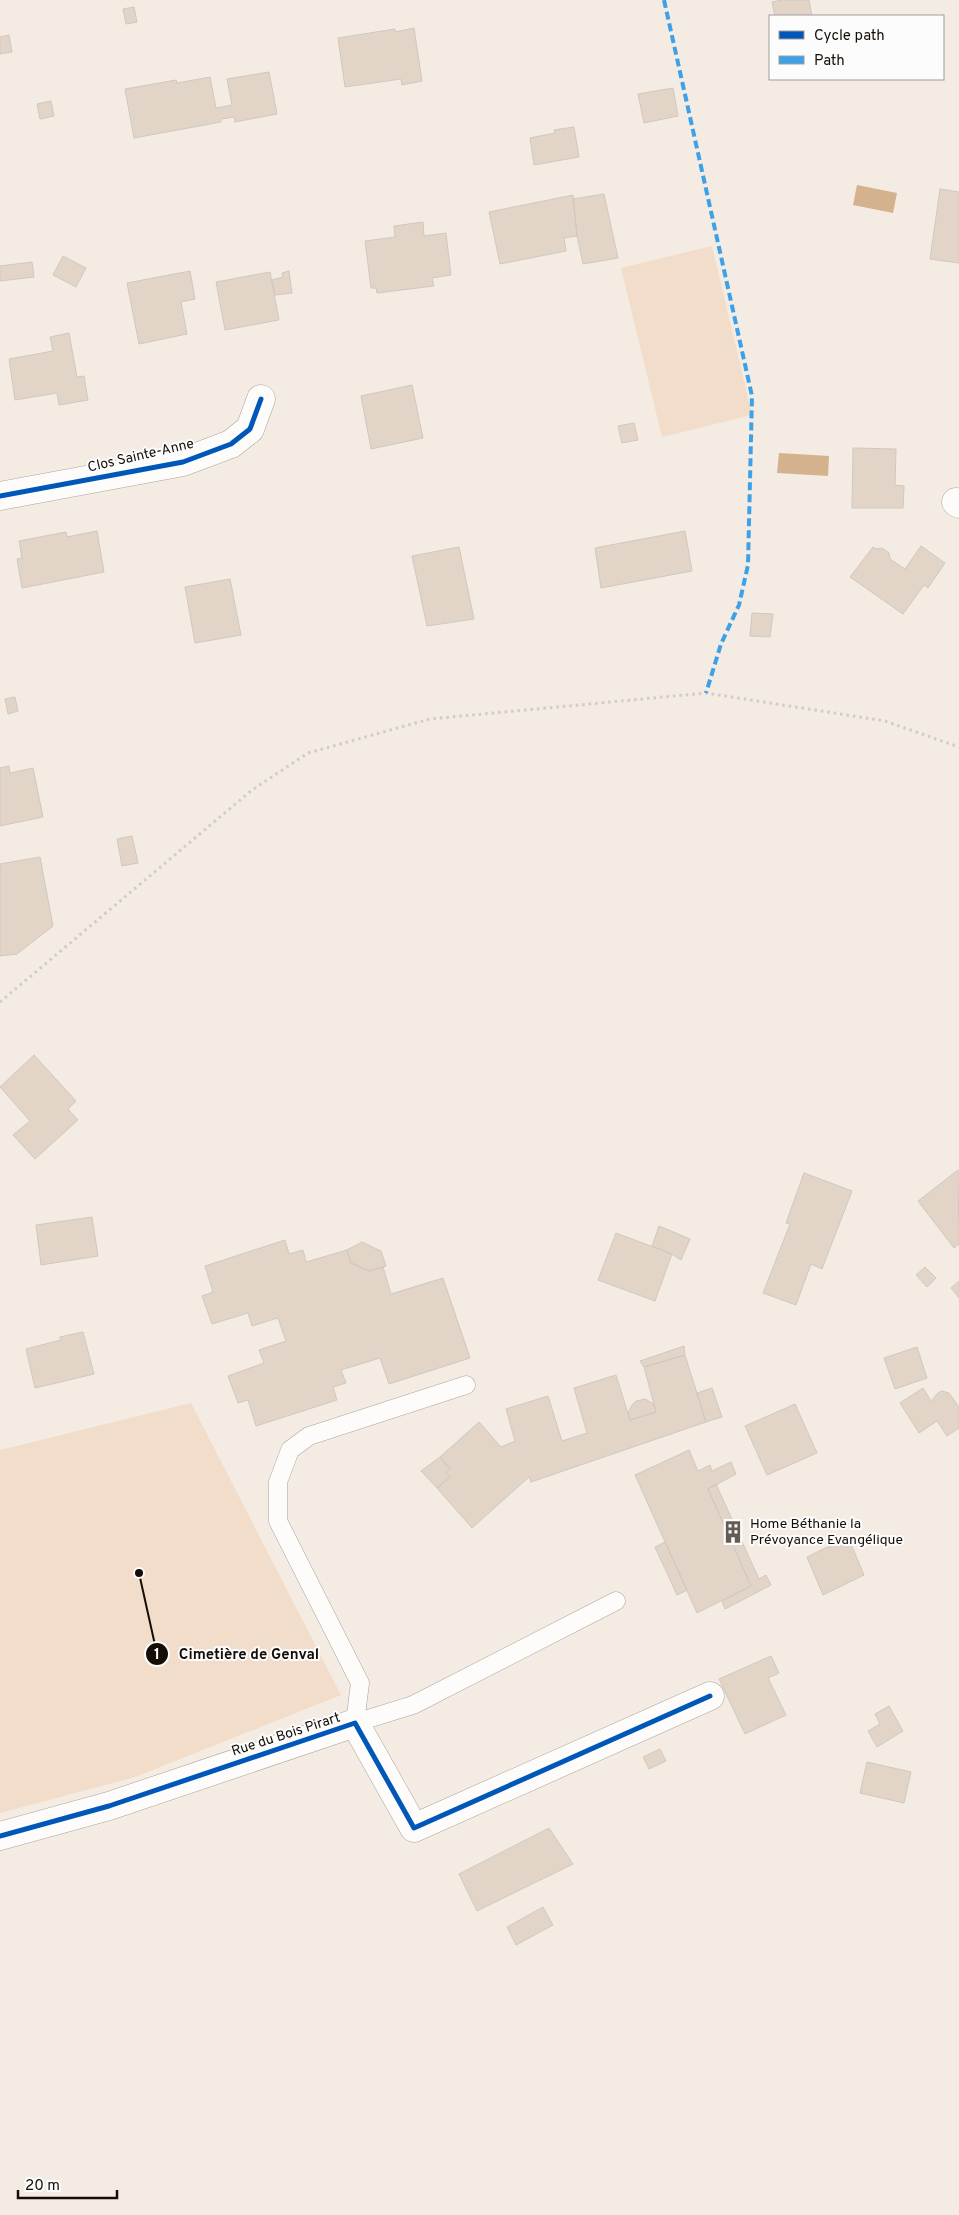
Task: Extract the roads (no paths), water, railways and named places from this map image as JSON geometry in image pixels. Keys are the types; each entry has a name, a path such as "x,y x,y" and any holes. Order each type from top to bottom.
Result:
{"street":[{"name":"Clos Sainte-Anne","path":"0,496 183,462 231,444 250,429 260,399"},
{"name":"Rue du Bois Pirart","path":"0,1836 109,1806 355,1723 414,1828 710,1696"}],"lane":[{"path":"466,1385 308,1436 290,1450 278,1482 278,1521 360,1683 355,1723 413,1705 616,1601"}],"place":[{"name":"Home Béthanie la Prévoyance Evangélique","path":"733,1532"},
{"name":"Cimetière de Genval","path":"139,1573"}]}
